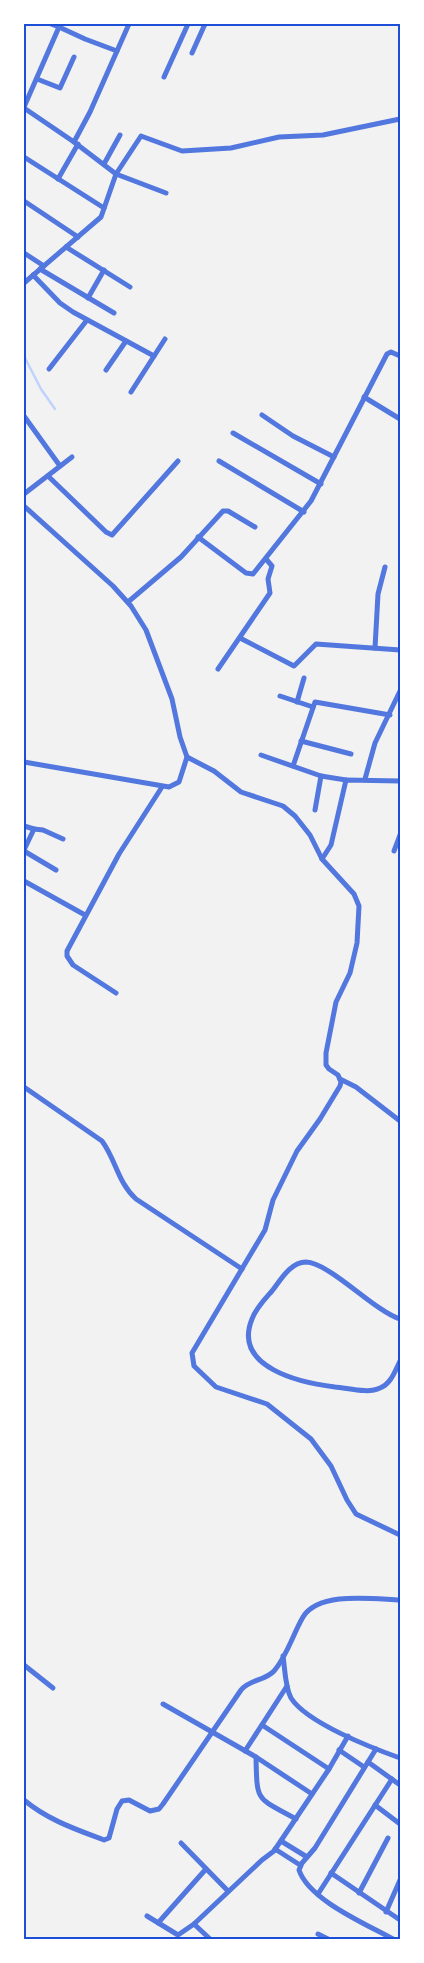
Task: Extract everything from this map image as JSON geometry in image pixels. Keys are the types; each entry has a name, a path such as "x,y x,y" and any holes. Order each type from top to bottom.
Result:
{"street":[{"path":"50,24 59,26 84,39 117,51"},
{"path":"58,179 129,24"},
{"path":"164,77 188,24"},
{"path":"192,53 205,24"},
{"path":"59,26 50,43 24,109 76,143 116,174 166,193"},
{"path":"37,79 60,88 74,57"},
{"path":"24,283 101,217 116,174 141,136 182,150 231,148 279,137 323,135 400,119"},
{"path":"104,164 120,135"},
{"path":"24,157 104,208"},
{"path":"24,202 78,237"},
{"path":"66,247 130,287"},
{"path":"24,253 88,298 114,313"},
{"path":"88,298 104,270"},
{"path":"33,275 66,307 154,356"},
{"path":"49,369 87,320"},
{"path":"131,392 165,339"},
{"path":"106,370 126,341"},
{"path":"198,538 249,574 253,574 304,512 321,484 387,354 391,352 400,356"},
{"path":"364,397 400,419"},
{"path":"262,415 293,436 334,457"},
{"path":"24,416 60,466"},
{"path":"233,433 321,484"},
{"path":"24,494 72,456"},
{"path":"219,461 304,512"},
{"path":"48,476 110,535 114,534 178,462"},
{"path":"24,506 128,602 146,630 158,660 172,700 180,737 187,757 179,782 169,787 24,762"},
{"path":"128,602 181,557 223,511 228,511 256,527"},
{"path":"218,669 270,593 268,579 272,566 266,559"},
{"path":"375,648 378,594 385,567"},
{"path":"240,638 292,666 297,665 316,644 400,650"},
{"path":"297,702 304,678"},
{"path":"365,779 375,743 400,691"},
{"path":"280,696 313,707"},
{"path":"293,766 315,702 320,701 390,715"},
{"path":"302,741 352,754"},
{"path":"261,755 321,776 346,780 400,781"},
{"path":"187,757 214,770 241,792 283,806 295,816 310,835 323,857 354,894 359,906 357,943 350,973 336,1002 326,1053 326,1065 339,1077 356,1087 400,1121"},
{"path":"315,810 321,776"},
{"path":"323,857 330,849 346,780"},
{"path":"116,993 73,965 66,956 70,943 130,834 162,787"},
{"path":"24,826 48,832 63,839"},
{"path":"34,830 24,850 56,870"},
{"path":"394,851 400,835"},
{"path":"24,881 85,915"},
{"path":"339,1077 340,1086 330,1104 296,1151 273,1200 265,1230 192,1353 194,1366 216,1387 267,1404 311,1439 331,1466 347,1500 356,1514 400,1535"},
{"path":"24,1087 102,1141 107,1148 122,1184 136,1199 242,1269"},
{"path":"400,1319 383,1311 320,1267 306,1262 291,1268 259,1306 252,1318 249,1330 251,1349 263,1363 290,1378 312,1384 363,1390 380,1388 391,1379 400,1361"},
{"path":"24,1800 42,1814 63,1825 104,1840 111,1836 117,1809 122,1801 126,1800 146,1810 155,1811 159,1809 244,1686 269,1675 278,1665 304,1616 315,1605 337,1599 400,1600"},
{"path":"283,1656 289,1693 295,1703 315,1719 376,1749 400,1758"},
{"path":"24,1665 53,1688"},
{"path":"245,1751 288,1686"},
{"path":"163,1704 256,1757 312,1794"},
{"path":"262,1725 329,1769"},
{"path":"147,1916 178,1935 194,1924 275,1850 329,1769 348,1736"},
{"path":"376,1749 315,1848 300,1865 299,1873 318,1894 333,1906 393,1939"},
{"path":"339,1750 364,1767"},
{"path":"256,1757 256,1786 259,1796 296,1819"},
{"path":"368,1762 400,1785"},
{"path":"318,1894 392,1778"},
{"path":"375,1805 400,1824"},
{"path":"359,1893 388,1838"},
{"path":"282,1841 307,1857"},
{"path":"181,1844 228,1892"},
{"path":"275,1850 300,1865"},
{"path":"158,1923 206,1869"},
{"path":"331,1873 400,1920"},
{"path":"386,1912 400,1880"},
{"path":"194,1924 210,1939"},
{"path":"318,1934 328,1939"}],"waterway":[{"path":"24,356 41,389 55,409"}]}
